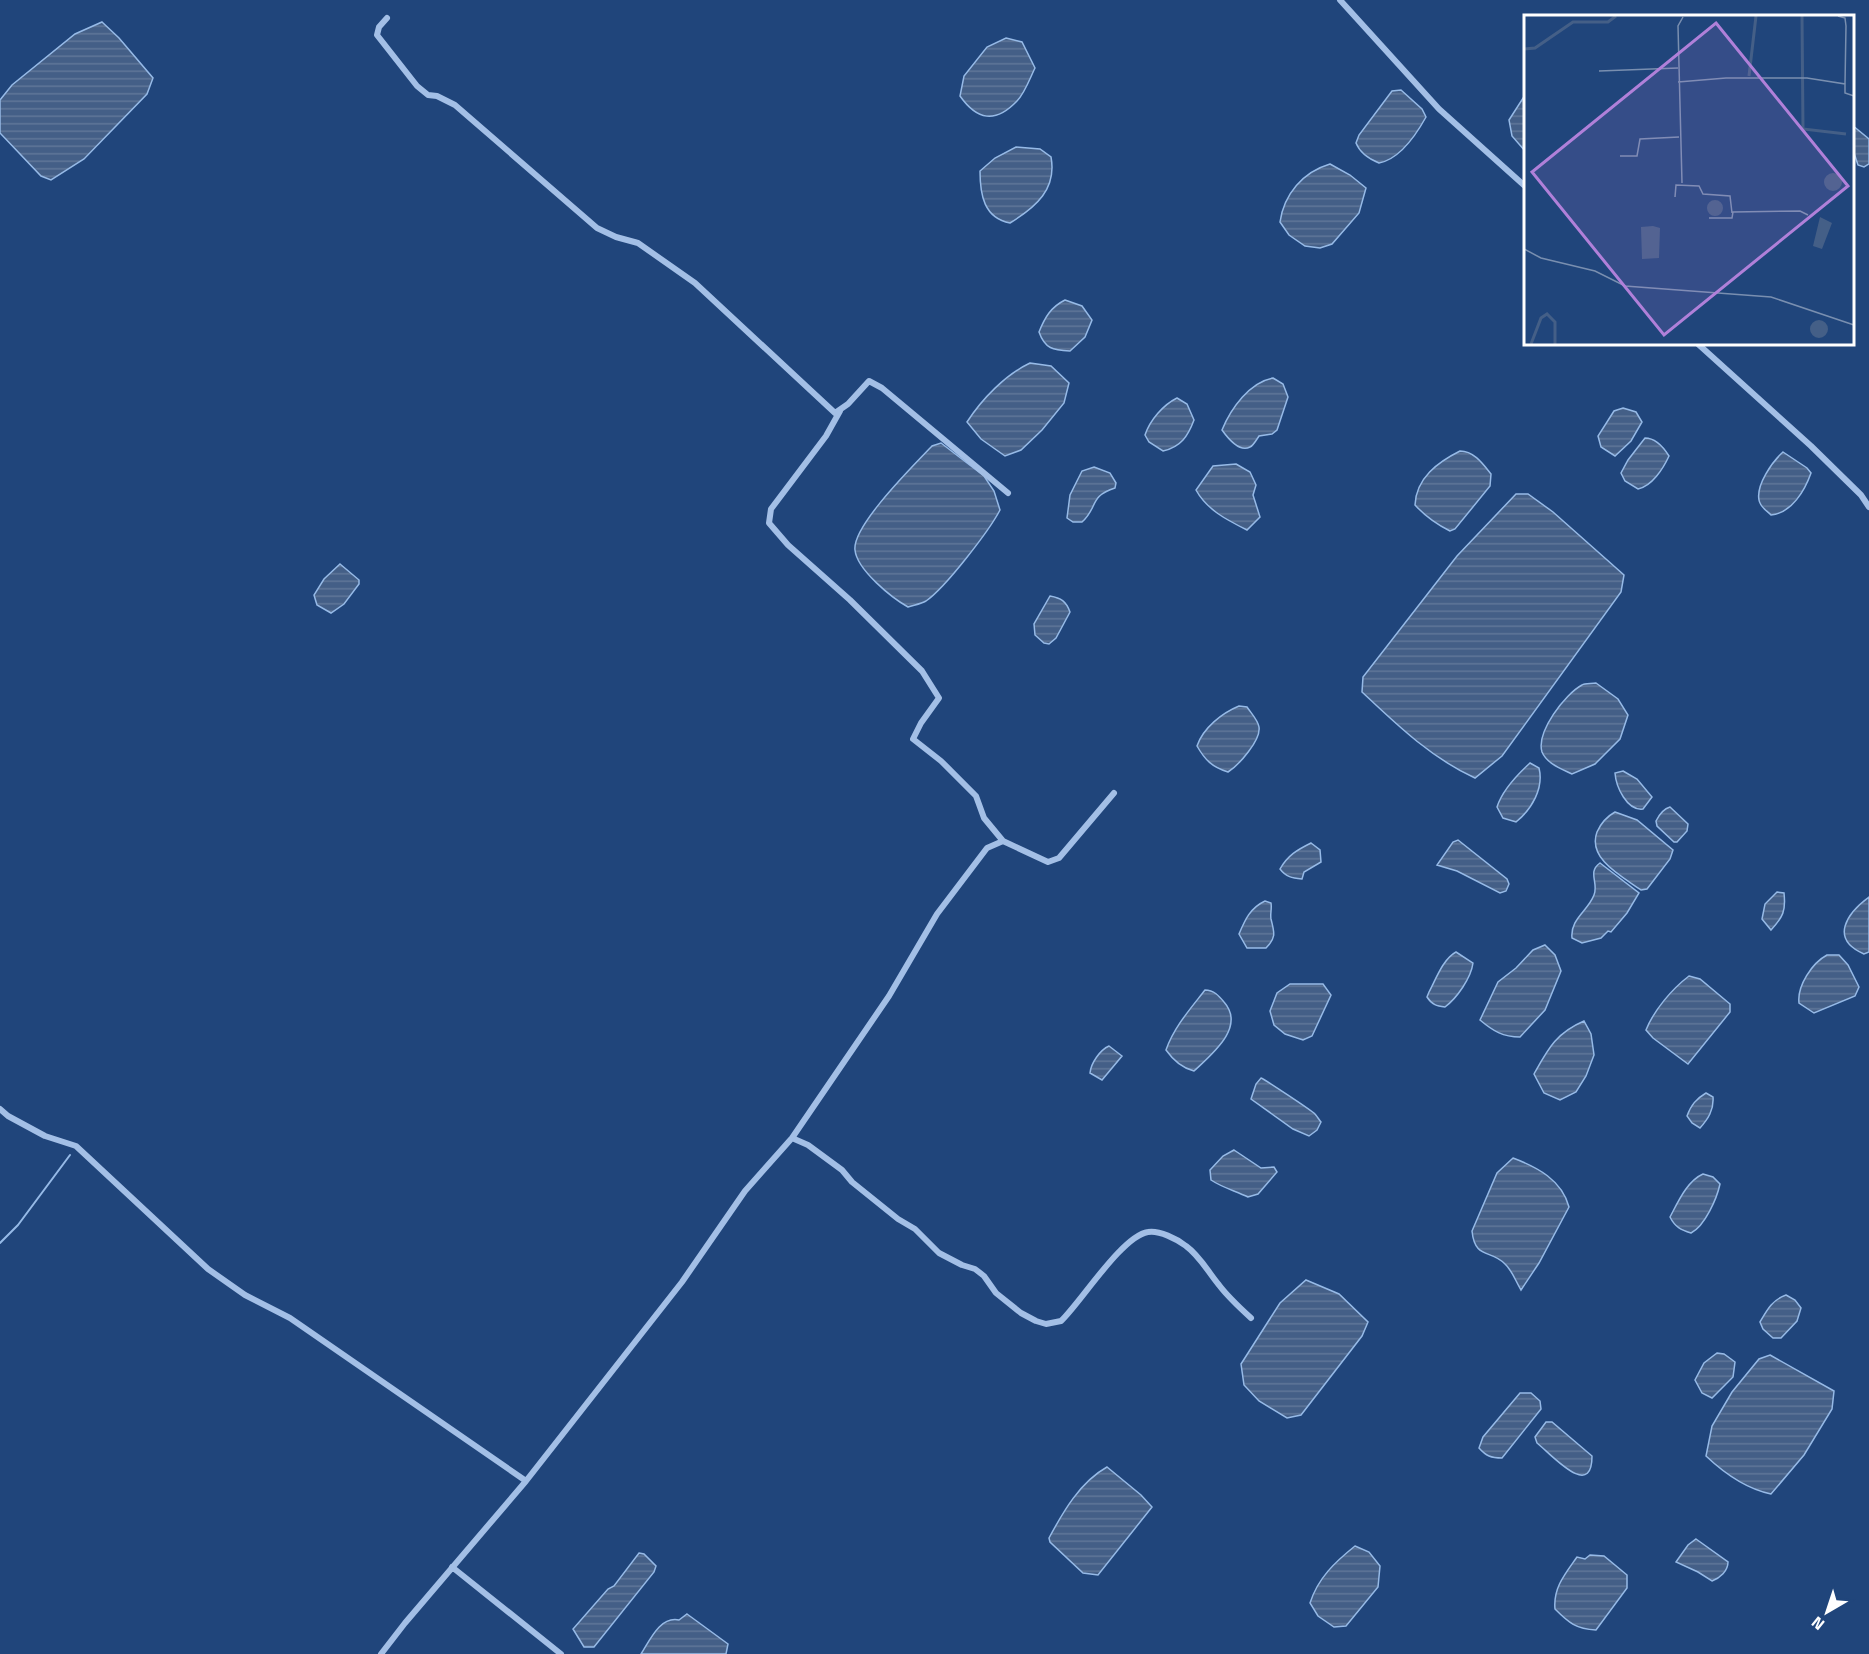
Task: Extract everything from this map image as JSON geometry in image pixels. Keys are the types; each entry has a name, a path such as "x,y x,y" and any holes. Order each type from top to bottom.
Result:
{"street":[{"path":"1340,0 1439,109 1524,185"},
{"path":"387,18 379,27 377,35 417,86 428,95 437,96 455,105 597,228 616,237 638,243 695,283 821,401 835,413 840,411"},
{"path":"1699,345 1811,446 1861,495 1869,507"},
{"path":"1008,493 882,388 869,381 840,411 826,436 771,509 769,524 788,545 850,600 922,671 939,698 913,739 941,761 976,796 984,818 1003,841 1048,862 1059,858 1114,793"},
{"path":"381,1654 526,1481 681,1282 745,1191 792,1138 889,996 937,914 987,848 1003,841"},
{"path":"0,1109 8,1116 45,1136 76,1146 208,1269 245,1295 290,1318 526,1481"},
{"path":"792,1138 808,1145 842,1170 852,1182 898,1219 915,1229 939,1254 975,1269 984,1276 1003,1299 1036,1321 1046,1324 1061,1321 1110,1262 1132,1240 1148,1232 1166,1235 1186,1246 1208,1268 1219,1286 1251,1318"},
{"path":"452,1567 561,1654"}],"water":[{"path":"102,22 153,78 147,94 84,159 51,180 41,176 0,133 0,100 12,85 75,34"},
{"path":"1006,38 1022,42 1035,68 1022,94 1009,108 994,116 980,114 966,104 960,96 964,76 987,47"},
{"path":"1401,90 1422,109 1426,117 1412,138 1394,157 1379,163 1365,155 1356,143 1359,135 1392,91"},
{"path":"1524,97 1524,150 1512,136 1509,120"},
{"path":"1854,127 1869,139 1869,164 1864,167 1858,165 1854,153"},
{"path":"1016,147 1040,149 1051,157 1052,168 1048,188 1036,204 1010,223 994,216 989,211 981,189 980,171 995,158"},
{"path":"1330,164 1350,175 1366,188 1359,213 1332,244 1320,248 1305,246 1289,235 1280,222 1282,212 1290,193 1303,178"},
{"path":"1065,300 1082,306 1092,320 1085,337 1070,351 1050,348 1039,332 1049,313"},
{"path":"1030,363 1051,366 1069,383 1064,403 1042,430 1021,450 1005,456 981,439 967,422 995,388"},
{"path":"1273,378 1283,384 1288,397 1277,430 1272,434 1259,436 1250,447 1242,448 1230,440 1222,430 1242,397 1265,380"},
{"path":"1177,398 1187,404 1194,420 1183,440 1175,447 1163,451 1149,442 1145,435 1158,414"},
{"path":"1623,408 1636,412 1642,422 1631,441 1615,456 1601,447 1598,436 1614,411"},
{"path":"1645,438 1656,442 1669,456 1652,481 1638,489 1625,481 1621,473"},
{"path":"941,443 984,476 994,491 1000,510 977,545 944,584 926,601 908,607 885,590 862,566 855,550 857,539 873,512 899,481 932,446"},
{"path":"1460,451 1470,453 1485,466 1491,474 1490,486 1455,529 1450,531 1431,520 1415,505 1416,495 1424,479 1436,466"},
{"path":"1783,452 1811,473 1797,500 1785,510 1771,515 1760,502 1760,488 1770,468"},
{"path":"1236,464 1250,472 1256,485 1253,495 1260,517 1247,530 1212,509 1196,490 1213,466"},
{"path":"1094,467 1110,473 1116,483 1115,488 1097,499 1082,522 1073,522 1067,518 1070,495 1082,471"},
{"path":"1516,494 1528,494 1553,512 1624,575 1621,592 1502,756 1475,778 1444,761 1388,716 1362,692 1363,677 1457,556"},
{"path":"340,564 359,580 359,584 344,604 331,613 317,605 314,595 324,579"},
{"path":"1050,596 1063,601 1070,612 1056,638 1049,644 1044,643 1035,635 1034,624"},
{"path":"1596,683 1618,699 1628,715 1620,739 1595,764 1572,774 1555,766 1544,756 1541,744 1543,734 1553,714 1568,696 1583,684"},
{"path":"1239,706 1247,707 1257,722 1259,732 1248,752 1228,772 1210,762 1197,746 1204,733 1214,722"},
{"path":"1530,763 1539,768 1540,783 1535,798 1516,822 1503,818 1497,807 1499,801 1511,783"},
{"path":"1623,771 1637,779 1652,797 1643,809 1632,806 1623,797 1615,773"},
{"path":"1670,807 1688,824 1687,831 1677,842 1674,842 1657,826 1656,821 1665,809"},
{"path":"1615,812 1637,820 1673,850 1670,859 1647,889 1641,890 1617,873 1608,866 1597,851 1595,842 1597,832 1604,820"},
{"path":"1458,840 1507,879 1509,884 1506,891 1500,893 1457,871 1437,865 1453,842"},
{"path":"1311,843 1320,850 1321,862 1304,872 1302,879 1290,877 1282,872 1280,869 1290,856"},
{"path":"1600,863 1639,893 1627,913 1611,932 1608,931 1601,938 1582,943 1572,938 1572,931 1576,920 1594,895 1594,870"},
{"path":"1777,892 1784,893 1784,909 1771,930 1762,919 1765,904"},
{"path":"1869,897 1869,952 1864,954 1853,948 1844,934 1849,918"},
{"path":"1265,901 1271,903 1273,937 1266,948 1247,948 1239,934 1252,911"},
{"path":"1545,945 1555,955 1561,971 1545,1010 1520,1037 1503,1035 1480,1020 1498,982 1516,968 1533,950"},
{"path":"1456,952 1473,963 1472,969 1463,987 1454,998 1445,1007 1437,1006 1427,997 1444,964"},
{"path":"1827,955 1839,955 1848,965 1859,987 1855,996 1814,1013 1799,1003 1800,989 1811,969"},
{"path":"1689,976 1700,979 1730,1004 1730,1012 1688,1064 1653,1038 1646,1030 1664,1000"},
{"path":"1290,984 1323,984 1331,995 1312,1036 1303,1040 1285,1034 1274,1025 1270,1011 1277,993"},
{"path":"1205,990 1214,992 1222,1000 1230,1011 1231,1021 1224,1040 1194,1071 1178,1063 1166,1050 1178,1026"},
{"path":"1584,1021 1591,1034 1594,1055 1586,1076 1576,1092 1560,1100 1544,1093 1534,1074 1560,1036"},
{"path":"1109,1046 1122,1056 1102,1080 1090,1073 1094,1061"},
{"path":"1261,1078 1315,1114 1321,1122 1317,1130 1309,1136 1293,1129 1251,1099 1256,1084"},
{"path":"1706,1093 1713,1097 1713,1106 1708,1118 1700,1128 1687,1116 1694,1103"},
{"path":"1234,1150 1261,1168 1274,1167 1277,1172 1258,1194 1248,1197 1211,1180 1210,1170 1223,1156"},
{"path":"1513,1158 1539,1170 1555,1182 1561,1189 1569,1207 1539,1263 1521,1290 1512,1273 1500,1259 1476,1246 1472,1231 1497,1173"},
{"path":"1703,1174 1713,1177 1720,1184 1706,1218 1691,1233 1679,1228 1670,1217 1688,1187"},
{"path":"1306,1280 1339,1294 1368,1322 1362,1336 1301,1415 1287,1418 1259,1401 1244,1385 1241,1364 1280,1303"},
{"path":"1786,1295 1795,1300 1801,1308 1797,1321 1781,1338 1773,1338 1763,1329 1760,1322 1773,1303"},
{"path":"1717,1353 1724,1354 1735,1362 1733,1377 1712,1398 1702,1393 1695,1380 1704,1363"},
{"path":"1770,1355 1834,1391 1832,1409 1804,1455 1771,1494 1736,1480 1706,1456 1712,1426 1732,1392 1759,1359"},
{"path":"1520,1393 1531,1393 1540,1401 1541,1409 1502,1458 1489,1456 1479,1448 1483,1437"},
{"path":"1546,1422 1552,1422 1592,1456 1590,1469 1585,1474 1578,1475 1570,1470 1537,1443 1535,1437"},
{"path":"1107,1467 1152,1507 1098,1575 1083,1573 1050,1542 1049,1538 1080,1489"},
{"path":"1696,1539 1728,1562 1723,1574 1712,1581 1676,1562 1688,1545"},
{"path":"1355,1546 1369,1552 1380,1566 1378,1587 1346,1626 1334,1627 1318,1616 1310,1603 1328,1571"},
{"path":"639,1553 644,1554 656,1566 654,1572 594,1647 584,1647 573,1629 608,1589 614,1586"},
{"path":"1590,1555 1604,1556 1627,1575 1627,1588 1596,1630 1573,1624 1555,1609 1556,1594 1564,1575 1577,1557 1585,1559"},
{"path":"687,1614 728,1644 726,1654 641,1654 661,1625 672,1620 679,1620"}],"waterway":[{"path":"0,1243 18,1225 70,1155"}]}
